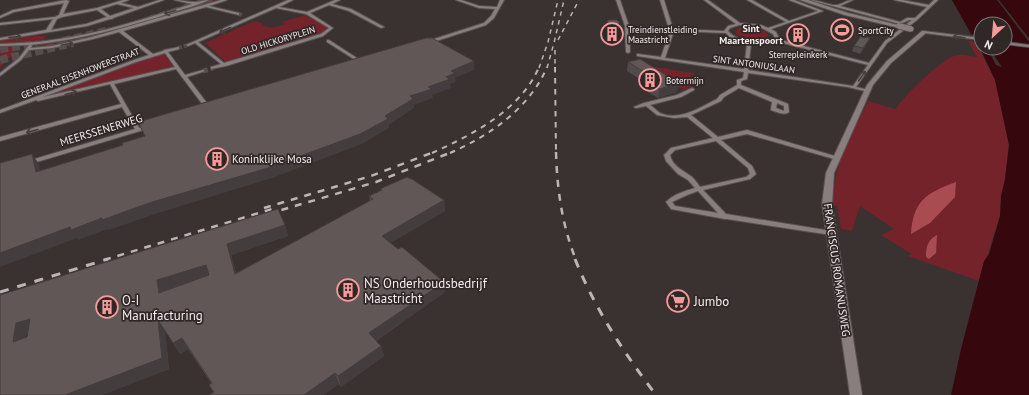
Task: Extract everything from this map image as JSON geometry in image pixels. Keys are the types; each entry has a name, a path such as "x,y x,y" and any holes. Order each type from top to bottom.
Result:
{"street":[{"path":"0,24 56,18 98,9 127,0"},
{"path":"0,39 87,25 162,0"},
{"path":"176,0 238,14"},
{"path":"0,45 32,44 90,34 207,0"},
{"path":"28,49 58,46 121,31 225,0"},
{"path":"188,45 196,43 291,0"},
{"path":"307,13 338,0"},
{"path":"458,0 479,7 497,8"},
{"path":"423,44 481,26 491,19 502,0"},
{"path":"618,0 627,26 628,52"},
{"path":"662,0 672,30 662,59"},
{"path":"706,0 739,24"},
{"path":"749,0 788,22"},
{"path":"768,29 821,11 791,0"},
{"path":"803,0 847,14 900,25 908,19 916,19"},
{"path":"812,0 837,6 844,10 911,29 973,39"},
{"path":"837,6 851,0"},
{"path":"896,0 930,6"},
{"path":"854,87 886,42 916,19 936,0"},
{"path":"62,16 68,1"},
{"path":"0,17 13,11 68,1"},
{"path":"117,3 139,8"},
{"path":"328,4 350,10 382,27"},
{"name":"OLD HICKORYPLEIN","path":"213,68 320,36 331,29 331,27 307,13 276,7"},
{"path":"98,9 111,18"},
{"path":"80,12 87,25"},
{"path":"244,15 253,17"},
{"path":"48,31 56,18"},
{"path":"727,32 729,27 739,24 754,25 768,29 776,35 776,40"},
{"path":"639,29 727,32 736,39 749,42 765,43 776,40 870,64"},
{"path":"121,31 151,55"},
{"name":"FRANCISCUS ROMANUSWEG","path":"856,395 831,233 827,191 828,179 867,91 884,68 924,32"},
{"path":"320,36 364,61 355,64"},
{"path":"739,86 740,80 745,78 749,42"},
{"path":"196,43 224,65"},
{"path":"0,75 15,64 32,44"},
{"path":"1013,44 1029,46"},
{"path":"178,48 165,51 208,108"},
{"name":"GENERAAL EISENHOWERSTRAAT","path":"0,112 165,51"},
{"name":"SINT ANTONIUSLAAN","path":"638,55 854,87 867,91"},
{"path":"32,100 46,99 178,67"},
{"path":"185,76 203,71"},
{"path":"111,83 137,128"},
{"path":"739,86 775,101"},
{"path":"646,104 663,116 688,115 714,103 722,96 739,86"},
{"path":"636,107 678,96 692,89"},
{"path":"0,139 123,105"},
{"path":"200,109 216,106"},
{"path":"688,115 750,167 753,174 748,178 700,189 673,198 669,203 673,208 831,233"},
{"name":"MEERSSENERWEG","path":"23,162 151,124"},
{"path":"725,217 690,179 680,174 668,160 667,155 673,149 744,133 752,133 836,158"}],"shaded area":[{"path":"209,0 222,0 117,32 52,47 36,47 42,44 112,28"},
{"path":"952,0 997,0 1009,16 973,16 973,34 971,34"},
{"path":"999,0 1029,0 1029,38 1013,16"},
{"path":"305,15 328,27 321,34 227,63 205,43 254,21 263,23 262,25 268,27 274,27 286,24 282,22"},
{"path":"1013,21 1029,42 1029,395 951,395 961,349 984,261 989,254 1000,216 1001,196 1005,179 1009,145 995,80 984,56 991,56 996,65 1002,67 994,56 1013,56"},
{"path":"751,27 762,30 768,34 768,37 760,40 750,40 741,37 735,32 738,28"},
{"path":"46,36 44,40 20,43 16,51 0,68 0,40"},
{"path":"968,41 973,42 973,50"},
{"path":"164,54 174,66 39,99 145,59"},
{"path":"958,55 977,57 983,56 995,80 1009,145 1005,179 1001,196 1000,216 979,281 908,256 912,254 881,235 894,229 860,206 852,231 841,229 837,206 833,205 839,164 868,101 895,109 915,87 943,62"},
{"path":"649,66 694,73 691,75 690,80 695,85 683,90 645,67"},
{"path":"956,182 955,197 930,223 911,234 915,214 918,206 923,200 937,190"},
{"path":"937,235 936,253 929,259 926,257 927,247 931,239"}],"building":[{"path":"608,20 617,20 619,22 619,30 612,31 606,29"},
{"path":"861,36 870,38 863,48 854,46"},
{"name":"Koninklijke Mosa","path":"426,38 432,38 474,61 451,71 455,73 446,77 450,79 428,87 432,89 410,96 413,99 385,116 388,119 360,134 268,168 149,203 71,230 70,227 0,253 0,163 32,154 36,172 123,145 122,143 145,136 138,122"},
{"path":"640,59 679,83 660,89 650,83 657,80 628,62"},
{"path":"407,177 444,200 382,236 398,249 402,247 444,282 369,333 381,346 338,376 335,373 304,395 209,395 214,392 209,385 212,383 182,338 173,343 158,320 162,358 65,395 0,395 0,295 278,209 285,225 227,244 235,274 373,199 369,196 382,190 380,189","holes":["206,265 209,275 159,293 157,280","30,319 27,337 13,342 16,323"]}],"tunnel":[{"path":"149,20 212,0"},
{"path":"238,14 244,15"},
{"path":"63,41 110,30"},
{"path":"0,60 73,43"},
{"path":"0,49 37,44"},
{"path":"178,48 188,45"},
{"path":"203,71 213,68"}],"railway":[{"path":"539,68 548,42 558,0"},
{"path":"547,68 564,0"},
{"path":"558,40 579,0"},
{"path":"555,50 555,67"},
{"path":"432,153 479,129 508,108 531,82 539,67"},
{"path":"450,153 479,138 507,119 530,95 540,82 547,67"},
{"path":"555,67 556,153"},
{"path":"264,208 371,176 434,152"},
{"path":"268,214 376,182 452,152"},
{"path":"556,152 561,207 567,234 576,260"},
{"path":"104,260 272,209"},
{"path":"0,292 108,259"},
{"path":"575,259 601,313 611,330 656,395"}],"place":[{"name":"SportCity","path":"842,30"},
{"name":"Treindienstleiding Maastricht","path":"612,34"},
{"name":"Sterrepleinkerk","path":"798,35"},
{"name":"Botermijn","path":"650,80"},
{"name":"Koninklijke Mosa","path":"217,159"},
{"name":"NS Onderhoudsbedrijf Maastricht","path":"348,290"},
{"name":"Jumbo","path":"678,301"},
{"name":"O-I Manufacturing","path":"107,307"}],"district":[{"name":"Sint Maartenspoort","path":"751,34"}]}
